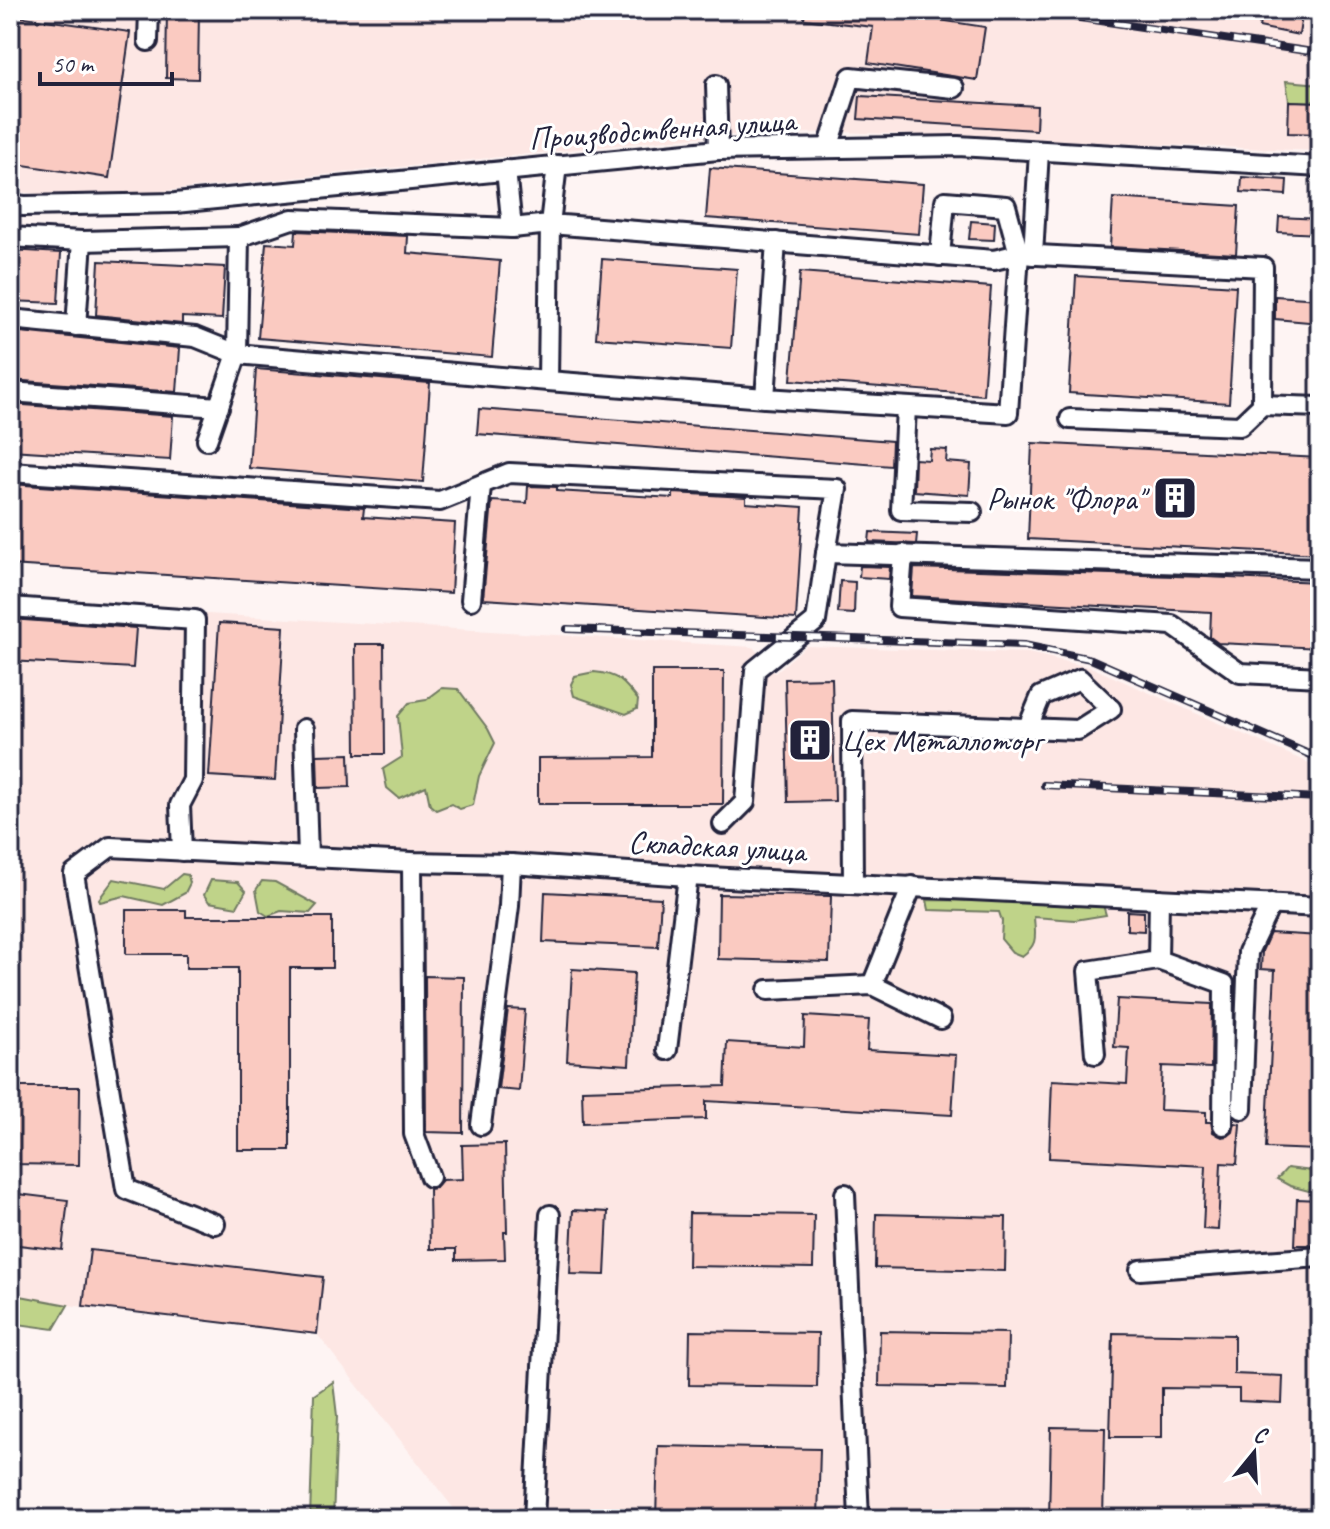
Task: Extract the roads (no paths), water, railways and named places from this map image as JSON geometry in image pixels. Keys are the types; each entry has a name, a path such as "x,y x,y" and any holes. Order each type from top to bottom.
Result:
{"street":[{"path":"148,41 149,10"},
{"path":"828,148 851,77 954,88"},
{"path":"716,85 718,150"},
{"name":"Производственная улица","path":"10,204 175,203 718,150 958,146 1320,167"},
{"path":"10,319 195,337 237,354 765,398 1008,413 1039,151"},
{"path":"548,381 550,224 557,165"},
{"path":"506,170 512,228"},
{"path":"940,256 945,201 1006,206 1026,254"},
{"path":"10,237 82,241 239,237 292,219 512,228 550,224 994,260 1026,254 1263,267 1262,405"},
{"path":"207,440 237,354 239,237"},
{"path":"76,326 82,241"},
{"path":"765,398 776,242"},
{"path":"10,392 219,407"},
{"path":"1070,419 1240,426 1262,405 1320,407"},
{"path":"906,407 901,510 972,512"},
{"path":"10,472 440,501 509,473 837,489 816,621 755,670 745,802 723,824"},
{"path":"471,600 481,485"},
{"path":"826,553 1320,568"},
{"path":"903,554 899,607 1172,625 1240,673 1320,677"},
{"path":"10,607 195,620 193,780 180,805 182,851"},
{"path":"853,884 852,721 1028,727"},
{"path":"304,729 308,857"},
{"name":"Складская улица","path":"215,1224 126,1189 74,874 110,847 511,864 688,876 1320,907"},
{"path":"412,862 414,1134 430,1177"},
{"path":"481,1125 509,906 511,864"},
{"path":"667,1050 688,876"},
{"path":"872,985 912,886"},
{"path":"1158,960 1159,899"},
{"path":"1242,1109 1248,952 1271,904"},
{"path":"1095,1054 1088,971 1158,960 1224,984 1223,1125"},
{"path":"768,990 872,985 941,1019"},
{"path":"845,1194 859,1519"},
{"path":"534,1519 550,1215"},
{"path":"1140,1270 1320,1257"}],"railway":[{"path":"1025,10 1320,53"},
{"path":"567,629 1024,645 1091,659 1320,759"},
{"path":"1044,785 1320,798"}],"place":[{"name":"Рынок \"Флора\"","path":"1175,498"},
{"name":"Цех Металлоторг","path":"810,740"}]}
